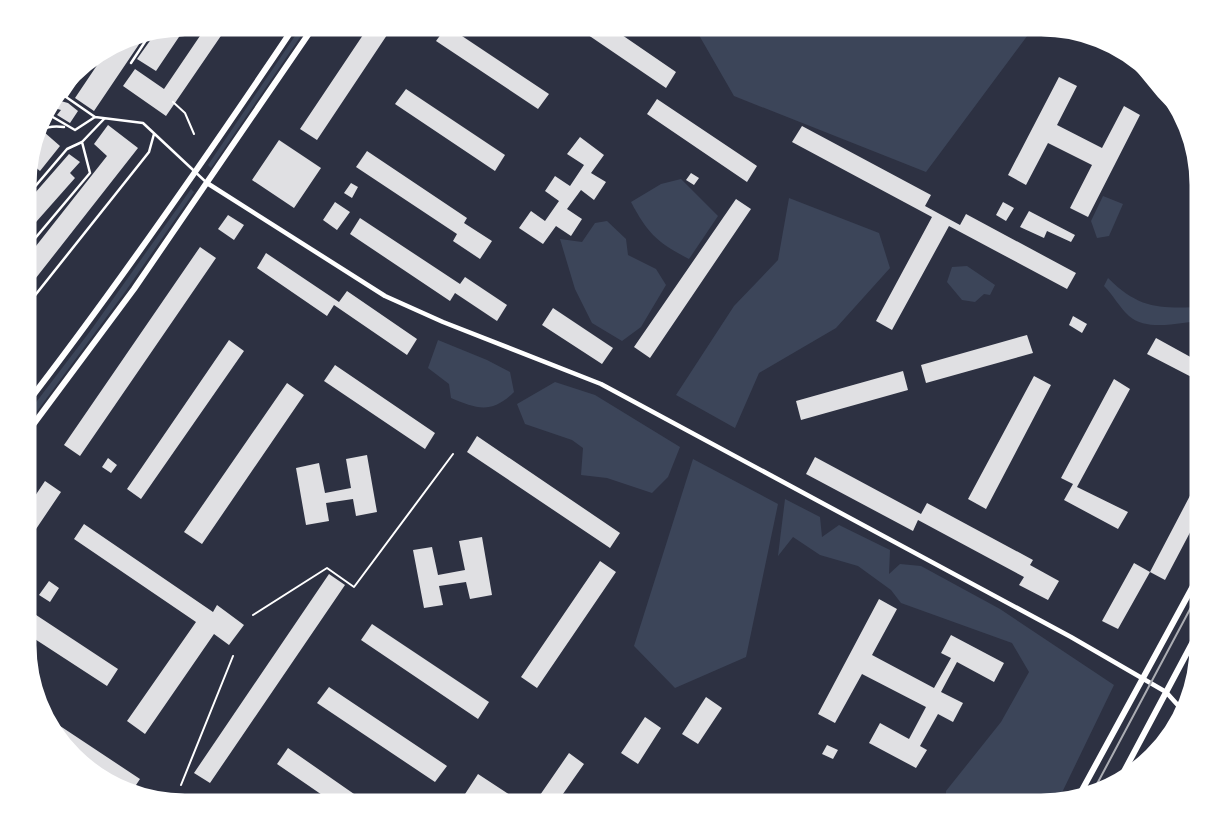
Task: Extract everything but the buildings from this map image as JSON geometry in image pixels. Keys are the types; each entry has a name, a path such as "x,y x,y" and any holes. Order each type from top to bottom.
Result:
{"street":[{"path":"32,397 91,319 291,32"},
{"path":"32,426 134,289 310,32"},
{"path":"1133,63 1175,112"},
{"path":"207,183 385,296 443,322 601,384 1071,637 1166,692 1180,708"},
{"path":"1081,793 1193,586"},
{"path":"1122,775 1193,641"}],"lane":[{"path":"131,63 149,36"},
{"path":"66,97 85,69"},
{"path":"62,94 95,117 144,123 207,183"},
{"path":"48,115 75,130 95,117"},
{"path":"32,190 67,149 82,142 104,120"},
{"path":"42,130 54,126 67,127"},
{"path":"32,299 149,152 154,134"},
{"path":"32,242 90,173 82,142"}],"path":[{"path":"173,102 185,113 194,134"},
{"path":"253,615 327,568 354,587 453,454"},
{"path":"181,785 233,656"}],"shaded area":[{"path":"298,32 304,32 211,168 208,165"},
{"path":"697,32 1030,32 926,172 734,96"},
{"path":"681,179 718,216 689,259 655,236 631,202 661,184"},
{"path":"191,189 194,192 125,292 32,418 32,408"},
{"path":"1103,196 1123,204 1109,236 1097,238 1091,221"},
{"path":"789,198 879,233 890,268 836,328 759,373 735,428 676,395 734,306 778,260"},
{"path":"607,221 626,239 628,255 656,269 666,285 641,327 622,341 592,323 575,289 560,239 582,242 595,223"},
{"path":"967,266 995,285 990,295 984,294 975,302 962,300 947,282 952,267"},
{"path":"1108,278 1131,297 1142,302 1164,307 1193,307 1193,322 1156,325 1137,321 1126,313 1104,286"},
{"path":"438,340 510,372 514,392 499,404 484,407 451,398 449,384 428,368"},
{"path":"555,382 595,395 680,447 668,477 652,493 607,478 581,475 583,448 572,440 525,424 517,404"},
{"path":"693,459 778,504 746,657 675,688 634,646"},
{"path":"785,499 820,517 822,537 839,525 890,550 889,574 900,564 921,566 1000,609 1114,685 1060,797 946,798 946,791 1001,722 1029,672 1012,643 901,603 891,590 858,566 820,555 793,537 778,556"}],"tram line":[{"path":"1095,788 1193,604"}]}
